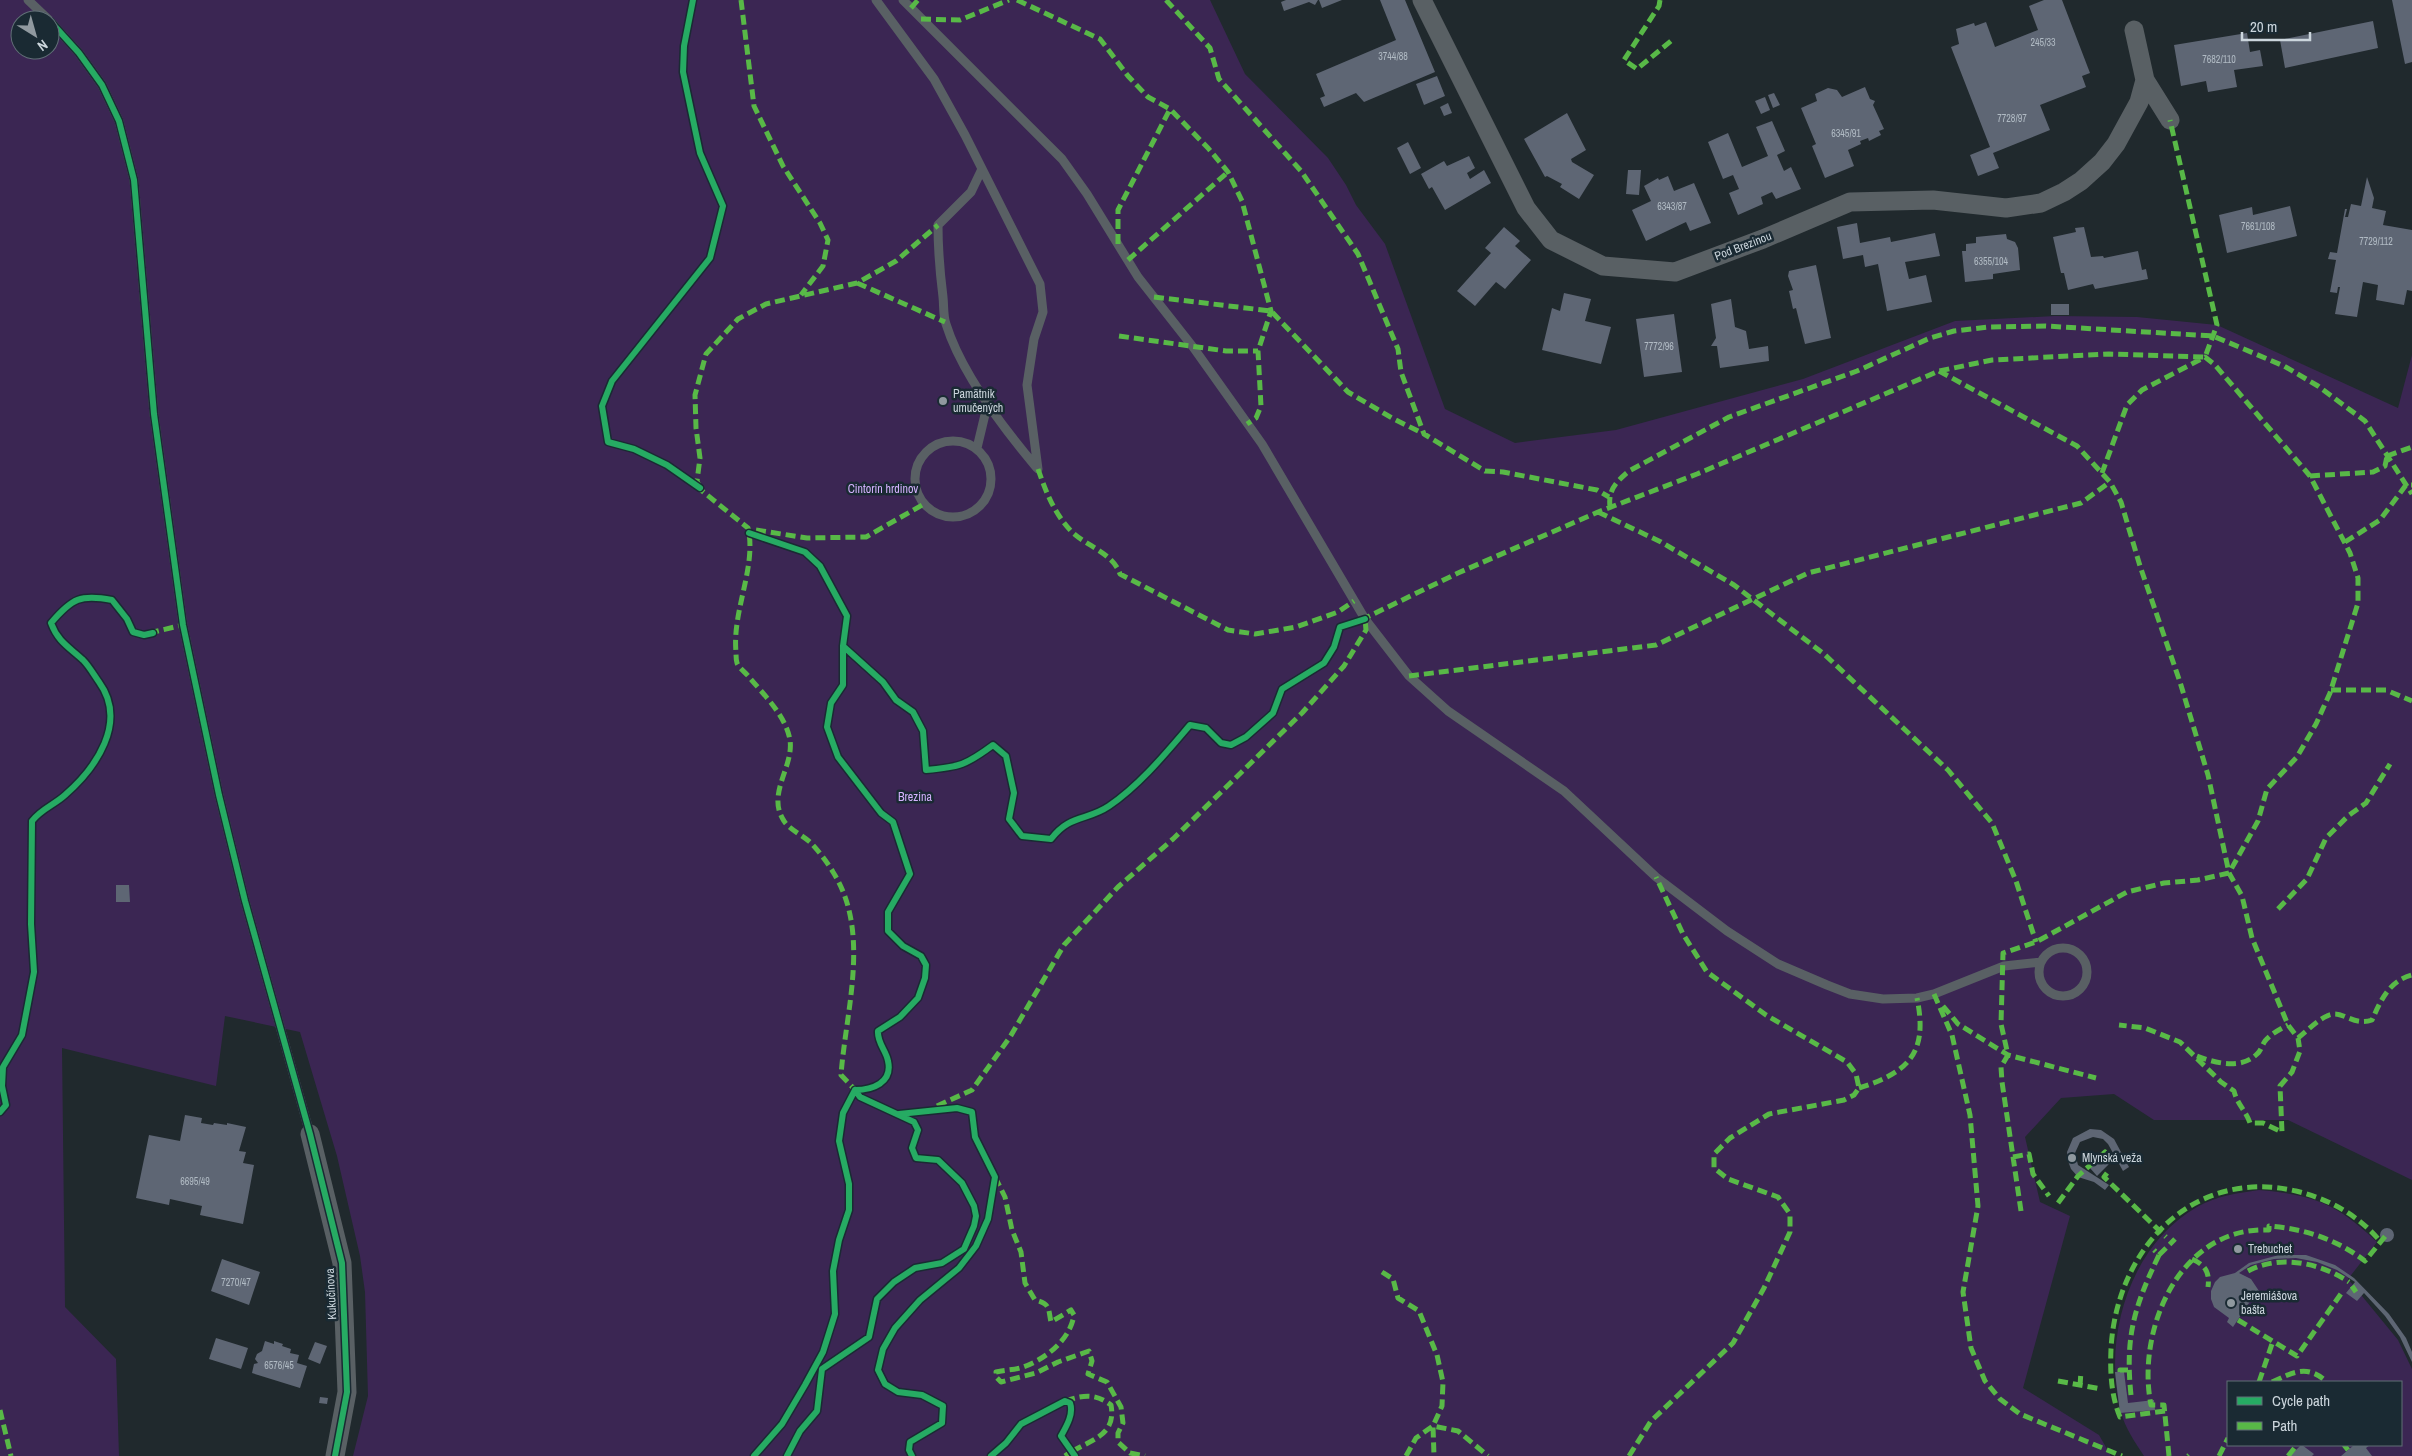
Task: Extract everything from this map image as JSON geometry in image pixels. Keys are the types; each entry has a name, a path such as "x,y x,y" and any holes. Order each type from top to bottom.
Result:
{"street":[{"name":"Pod Brezinou","path":"1422,0 1526,208 1551,240 1603,266 1675,272 1763,239 1850,202 1933,200 2006,208 2041,202 2064,192 2081,181 2121,147 2140,102 2145,80"},
{"path":"2134,30 2145,80 2170,120"},
{"name":"Kukučínova","path":"310,1134 342,1264 347,1392 335,1456"}],"lane":[{"path":"28,0 39,10"},
{"path":"876,0 934,79 982,169 1040,284 1043,312 1034,339 1027,385 1038,469 1014,442 988,402 957,351 945,322 938,253 938,225 971,192 982,169"},
{"path":"903,0 1062,159 1087,194 1138,277 1193,347 1262,444 1365,619 1409,676 1448,710 1564,790 1656,877 1727,931 1778,964 1827,985 1850,994 1883,999 1917,998 1934,994 2004,966 2041,962 2052,950 2068,948 2080,954 2084,959 2087,977 2077,992 2059,996 2051,993 2044,987 2040,979 2041,962"},
{"path":"60,31 79,53 102,85 119,121 134,180 154,414 183,625 219,795 245,901 310,1134"},
{"path":"977,448 957,440 935,445 925,452 918,462 915,484 924,504 932,511 942,516 958,516 974,510 988,494 991,474 988,464 977,448 988,402"}],"green space":[{"name":"Brezina","path":"0,0 1210,0 1245,74 1328,158 1346,185 1356,205 1385,244 1445,409 1515,443 1616,430 1803,379 1955,321 2055,316 2137,317 2217,325 2398,408 2412,355 2412,1180 2288,1120 2154,1120 2114,1094 2061,1098 2025,1137 2040,1202 2070,1216 2023,1388 2099,1435 2111,1456 353,1456 368,1396 365,1292 360,1256 337,1156 300,1032 225,1016 216,1086 62,1048 65,1307 116,1359 119,1456 0,1456"},
{"path":"2259,1190 2310,1198 2349,1218 2377,1242 2348,1279 2398,1340 2412,1369 2412,1456 2144,1456 2125,1424 2116,1384 2115,1355 2119,1325 2126,1297 2138,1270 2154,1245 2173,1224 2204,1203 2235,1194"}],"building":[{"path":"1286,0 1318,0 1315,5 1309,2 1284,11 1281,2"},
{"path":"1319,0 1342,0 1322,8"},
{"path":"1380,0 1405,0 1435,72 1364,102 1356,93 1324,107 1320,98 1325,96 1316,74 1396,40"},
{"path":"2044,0 2062,0 2090,73 2082,76 2086,87 2040,105 2050,130 1993,153 1999,168 1978,176 1970,155 1990,147 1951,47 1959,44 1956,29 1974,23 1975,26 1986,22 1995,47 2038,30 2029,6"},
{"path":"2392,0 2412,0 2412,62 2405,64"},
{"path":"2373,21 2378,48 2285,68 2280,40"},
{"path":"2247,33 2250,52 2260,50 2263,66 2234,70 2237,87 2208,92 2206,81 2181,86 2174,45"},
{"path":"1437,76 1445,96 1424,105 1416,84"},
{"path":"1865,87 1870,99 1875,101 1873,105 1884,129 1879,131 1881,135 1869,141 1868,138 1860,141 1861,144 1848,150 1854,166 1825,178 1812,146 1816,144 1801,108 1817,101 1815,94 1828,88 1837,90 1842,97"},
{"path":"1774,93 1780,105 1773,108 1768,95"},
{"path":"1765,97 1770,110 1761,114 1755,101"},
{"path":"1448,103 1452,113 1444,116 1440,107"},
{"path":"1567,113 1586,150 1571,159 1572,162 1594,175 1579,199 1560,187 1562,184 1547,176 1545,177 1524,139"},
{"path":"1772,121 1785,151 1777,155 1784,171 1791,167 1801,189 1776,199 1772,192 1761,197 1763,204 1738,215 1729,193 1739,189 1733,175 1723,179 1708,142 1728,133 1742,167 1768,156 1756,127"},
{"path":"1408,142 1421,168 1410,174 1397,148"},
{"path":"1469,156 1475,168 1467,173 1470,179 1484,170 1491,183 1445,210 1432,187 1429,189 1421,174 1444,161 1447,166"},
{"path":"1628,170 1641,170 1639,195 1626,194"},
{"path":"1668,176 1674,191 1694,183 1711,223 1690,231 1686,222 1646,241 1632,210 1651,201 1644,186 1658,178 1659,180"},
{"path":"2367,177 2374,198 2372,208 2386,211 2383,225 2412,230 2412,291 2407,290 2404,305 2376,300 2378,285 2363,282 2357,317 2335,314 2340,287 2338,287 2337,293 2330,292 2336,260 2328,259 2330,252 2337,253 2345,209 2347,209 2345,217 2348,217 2351,204 2361,206"},
{"path":"2290,206 2297,236 2227,253 2219,215 2252,207 2253,215"},
{"path":"1857,223 1860,243 1890,237 1891,242 1935,233 1940,256 1905,262 1909,279 1926,275 1932,302 1887,311 1878,264 1865,267 1863,255 1843,259 1837,227"},
{"path":"1504,227 1520,241 1515,246 1531,260 1505,289 1496,282 1475,306 1457,291 1491,253 1485,248"},
{"path":"2084,227 2091,257 2103,256 2104,258 2138,251 2142,270 2146,269 2148,279 2095,289 2093,284 2068,290 2064,273 2061,273 2053,237 2076,232 2075,228"},
{"path":"2006,234 2007,239 2015,242 2018,248 2020,270 1993,274 1993,279 1965,282 1962,251 1966,251 1966,244 1976,243 1976,237"},
{"path":"1816,265 1831,338 1805,344 1796,308 1793,309 1789,291 1793,290 1788,276 1789,271"},
{"path":"1564,293 1591,299 1585,321 1611,327 1601,364 1542,350 1552,308 1560,311"},
{"path":"1731,299 1735,327 1746,331 1749,349 1768,346 1769,361 1720,368 1717,346 1711,346 1716,338 1711,304"},
{"path":"2051,304 2069,304 2069,315 2051,315"},
{"path":"1674,314 1682,372 1644,377 1636,319"},
{"path":"116,885 129,885 130,902 116,902"},
{"path":"185,1115 202,1118 201,1123 227,1125 227,1123 246,1127 239,1151 246,1152 243,1163 254,1165 243,1224 200,1215 202,1206 170,1199 169,1205 136,1198 149,1135 180,1141"},
{"name":"Mlynská veža","path":"2090,1129 2101,1130 2114,1139 2129,1167 2123,1171 2108,1144 2103,1139 2093,1137 2080,1142 2075,1153 2078,1165 2109,1185 2105,1190 2094,1182 2078,1177 2071,1169 2068,1161 2067,1152 2073,1138"},
{"path":"2103,1156 2110,1163 2097,1176 2090,1168"},
{"path":"2384,1228 2390,1228 2394,1235 2390,1242 2384,1242 2380,1238 2380,1232"},
{"name":"Jeremiášova bašta","path":"2279,1255 2306,1255 2335,1265 2354,1278 2389,1314 2406,1338 2412,1352 2412,1362 2400,1337 2385,1316 2364,1293 2357,1301 2346,1293 2355,1282 2337,1270 2317,1262 2296,1258 2274,1259 2251,1265 2239,1273 2251,1279 2259,1291 2233,1327 2227,1322 2229,1318 2214,1307 2211,1291 2215,1282 2220,1277 2235,1273 2249,1263"},
{"path":"222,1259 260,1272 249,1305 211,1291"},
{"path":"216,1338 248,1348 241,1369 209,1359"},
{"path":"265,1341 283,1344 282,1346 291,1349 290,1353 299,1355 297,1363 307,1366 300,1388 252,1373 254,1364 258,1363 255,1359 257,1354 262,1351"},
{"path":"315,1342 327,1346 320,1364 308,1359"},
{"path":"2115,1372 2124,1372 2128,1403 2154,1400 2155,1410 2120,1413"},
{"path":"320,1397 328,1398 327,1404 319,1403"},
{"path":"2300,1446 2303,1446 2314,1454 2312,1456 2290,1456"},
{"path":"2353,1446 2369,1446 2366,1448 2372,1456 2341,1456"}],"marked path":[{"path":"741,0 754,106 783,166 820,223 828,240 823,266 801,295"},
{"path":"911,8 918,0"},
{"path":"921,19 960,20 1009,0"},
{"path":"1017,0 1100,39 1128,76 1148,97 1170,109 1208,148 1228,172 1242,201 1271,311 1258,351 1261,406 1256,418 1247,424"},
{"path":"1166,0 1210,48 1219,79 1301,171 1358,254 1398,349 1401,372 1424,434 1485,471 1503,472 1597,490 1609,497"},
{"path":"1660,0 1659,6 1624,60 1637,69 1671,41"},
{"path":"1118,244 1118,210 1170,109"},
{"path":"1361,620 1458,573 1598,512 1697,474 1939,371 1992,360 2109,354 2205,357 2217,325 2170,120"},
{"path":"1128,260 1228,172"},
{"path":"700,488 697,481 700,458 696,428 695,395 706,354 738,319 766,304 857,283 896,261 938,225"},
{"path":"857,283 945,322"},
{"path":"1154,297 1271,311 1348,392 1424,434"},
{"path":"1610,507 1610,496 1614,487 1629,471 1729,417 1857,371 1930,338 1954,331 1989,327 2046,326 2213,336 2284,366 2318,386 2365,421 2412,494"},
{"path":"1119,336 1226,351 1258,351"},
{"path":"2021,1211 2002,1082 2001,1067 2008,1055 2001,1024 2003,953 2036,942 2127,892 2164,883 2198,880 2229,873 2258,821 2267,789 2297,757 2316,724 2330,693 2358,603 2358,578 2350,553 2310,476 2215,365 2205,357 2142,390 2127,405 2102,473"},
{"path":"1939,371 2077,446 2110,482 2121,502 2140,566 2180,682 2208,775 2229,873 2242,896 2252,938 2288,1025 2298,1038 2300,1051 2292,1072 2280,1086 2282,1132 2263,1123 2250,1123 2234,1091 2221,1082 2180,1042 2145,1028 2119,1025"},
{"path":"2387,456 2412,447"},
{"path":"2310,476 2373,472 2385,466 2387,456"},
{"path":"1038,469 1051,502 1065,524 1077,536 1112,561 1120,574 1228,630 1255,634 1296,627 1338,612 1354,601"},
{"path":"1409,676 1656,645 1808,573 2081,503 2110,482"},
{"path":"2345,542 2380,520 2406,485 2412,485"},
{"path":"696,486 748,528 749,558 737,621 737,662 739,667 774,706 788,731 790,750 779,791 779,811 786,824 810,842 822,856 833,872 844,895 851,920 854,945 851,998 841,1075 858,1093"},
{"path":"756,530 807,538 866,537 924,504"},
{"path":"1598,512 1661,542 1734,585 1824,654 1948,770 1992,823 2016,881 2036,942"},
{"path":"937,1106 972,1090 1010,1037 1064,945 1118,887 1173,839 1302,713 1344,666 1366,630 1365,619"},
{"path":"149,633 183,625"},
{"path":"2331,690 2386,690 2412,701"},
{"path":"2278,909 2307,879 2326,838 2348,816 2366,803 2390,764"},
{"path":"1629,1456 1651,1421 1733,1343 1764,1288 1790,1232 1790,1214 1778,1197 1728,1179 1714,1168 1714,1154 1730,1138 1769,1114 1844,1100 1854,1095 1859,1088 1856,1074 1847,1062 1766,1015 1707,972 1683,934 1656,877"},
{"path":"2298,1038 2319,1021 2332,1014 2365,1022 2372,1020 2387,992 2397,982 2412,975"},
{"path":"1934,994 1952,1035 1970,1115 1978,1206 1963,1292 1971,1348 1985,1381 2000,1399 2020,1414 2122,1456"},
{"path":"1859,1088 1891,1075 1903,1067 1911,1057 1917,1046 1920,1033 1917,998"},
{"path":"1943,1006 1958,1024 2008,1055 2096,1078"},
{"path":"2197,1056 2220,1063 2236,1064 2243,1062 2251,1059 2258,1053 2270,1036 2288,1025"},
{"path":"2058,1203 2078,1176 2105,1152 2110,1158"},
{"path":"2013,1157 2029,1154 2033,1174 2049,1196"},
{"path":"2107,1173 2104,1177 2166,1237"},
{"path":"995,1177 1005,1197 1012,1230 1021,1252 1025,1283 1035,1300 1046,1305 1051,1322 1071,1310 1074,1315 1067,1333 1054,1349 1029,1365 996,1372 997,1378 1001,1382 1036,1373 1058,1362 1089,1351 1092,1361 1088,1374 1107,1382 1121,1407 1123,1423 1118,1433 1118,1442 1130,1453 1145,1456"},
{"path":"2165,1411 2120,1417 2113,1392 2111,1349 2116,1313 2127,1279 2144,1249 2166,1224 2193,1204 2224,1192 2258,1187 2296,1191 2331,1203 2362,1223 2380,1241"},
{"path":"2169,1456 2164,1405 2151,1405 2148,1376 2150,1346 2158,1316 2171,1288 2188,1264 2210,1245 2237,1233 2269,1230 2269,1226 2282,1227 2320,1236 2354,1253 2365,1261 2387,1234"},
{"path":"2159,1255 2175,1239"},
{"path":"2131,1395 2129,1356 2133,1323 2143,1291 2159,1255 2154,1250"},
{"path":"2192,1259 2206,1270 2208,1287"},
{"path":"2248,1271 2273,1263 2300,1263 2326,1270 2349,1282"},
{"path":"1382,1272 1393,1279 1398,1298 1419,1311 1437,1355 1443,1382 1442,1406 1433,1426 1434,1456"},
{"path":"2352,1286 2356,1292"},
{"path":"2238,1320 2297,1356 2343,1291"},
{"path":"2259,1381 2273,1341"},
{"path":"2120,1372 2120,1370 2129,1370"},
{"path":"2080,1386 2081,1371"},
{"path":"2274,1381 2287,1375 2307,1371 2320,1376 2326,1381"},
{"path":"2058,1381 2101,1389"},
{"path":"1065,1401 1083,1396 1100,1398 1111,1405 1112,1416 1109,1425 1098,1437 1065,1456"},
{"path":"0,1410 11,1456"},
{"path":"1406,1456 1416,1438 1433,1426 1458,1431 1488,1456"},
{"path":"2219,1456 2227,1440"},
{"path":"2288,1456 2296,1446"},
{"path":"2345,1446 2348,1450"}],"cycle path":[{"path":"693,0 684,46 683,72 700,153 723,206 710,258 612,381 602,406 608,442 634,449 667,465 700,488"},
{"path":"60,32 79,53 102,85 119,121 134,180 154,414 183,625 219,795 245,901 310,1134 342,1263 347,1392 335,1456"},
{"path":"749,533 805,552 820,566 847,616 843,646 883,682 896,700 913,712 923,731 926,770 962,764 993,745 1006,756 1014,793 1009,819 1022,836 1051,839 1065,825 1109,806 1142,779 1190,725 1206,728 1221,743 1231,745 1246,737 1273,713 1282,689 1324,663 1334,647 1340,627 1365,619"},
{"path":"0,1112 6,1105 2,1086 3,1067 22,1035 34,972 31,924 32,821 39,813 65,795 87,772 105,743 109,728 110,713 107,697 99,682 85,662 64,644 51,623 71,603 85,598 101,598 112,600 127,619 133,632 144,635 153,633"},
{"path":"843,646 843,685 831,703 827,727 838,757 881,813 893,822 910,874 888,912 888,931 903,946 921,956 926,965 925,978 918,998 900,1017 878,1031 879,1039 888,1061 889,1069 887,1075 880,1084 874,1087 855,1090"},
{"path":"754,1456 782,1424 805,1385 823,1352 835,1314 833,1271 839,1240 849,1210 849,1184 839,1141 843,1113 855,1090"},
{"path":"787,1456 800,1431 817,1411 822,1369 869,1337 877,1299 894,1282 915,1268 942,1263 964,1249 974,1226 976,1216 974,1206 962,1183 938,1160 916,1158 912,1148 918,1130 914,1122 860,1097 855,1090"},
{"path":"899,1114 957,1108 972,1112 975,1137 995,1177 988,1219 976,1246 959,1268 920,1300 895,1328 883,1349 878,1370 885,1384 898,1392 922,1395 943,1406 942,1423 910,1442 909,1450 912,1456"},
{"path":"991,1456 1006,1443 1021,1424 1065,1401 1070,1403 1071,1412 1061,1436 1075,1456"}],"place":[{"name":"Pamätník umučených","path":"943,401"},
{"name":"Mlynská veža","path":"2072,1158"},
{"name":"Trebuchet","path":"2238,1249"},
{"name":"Jeremiášova bašta","path":"2231,1303"}],"park label":[{"name":"Cintorín hrdinov","path":"883,489"}]}
